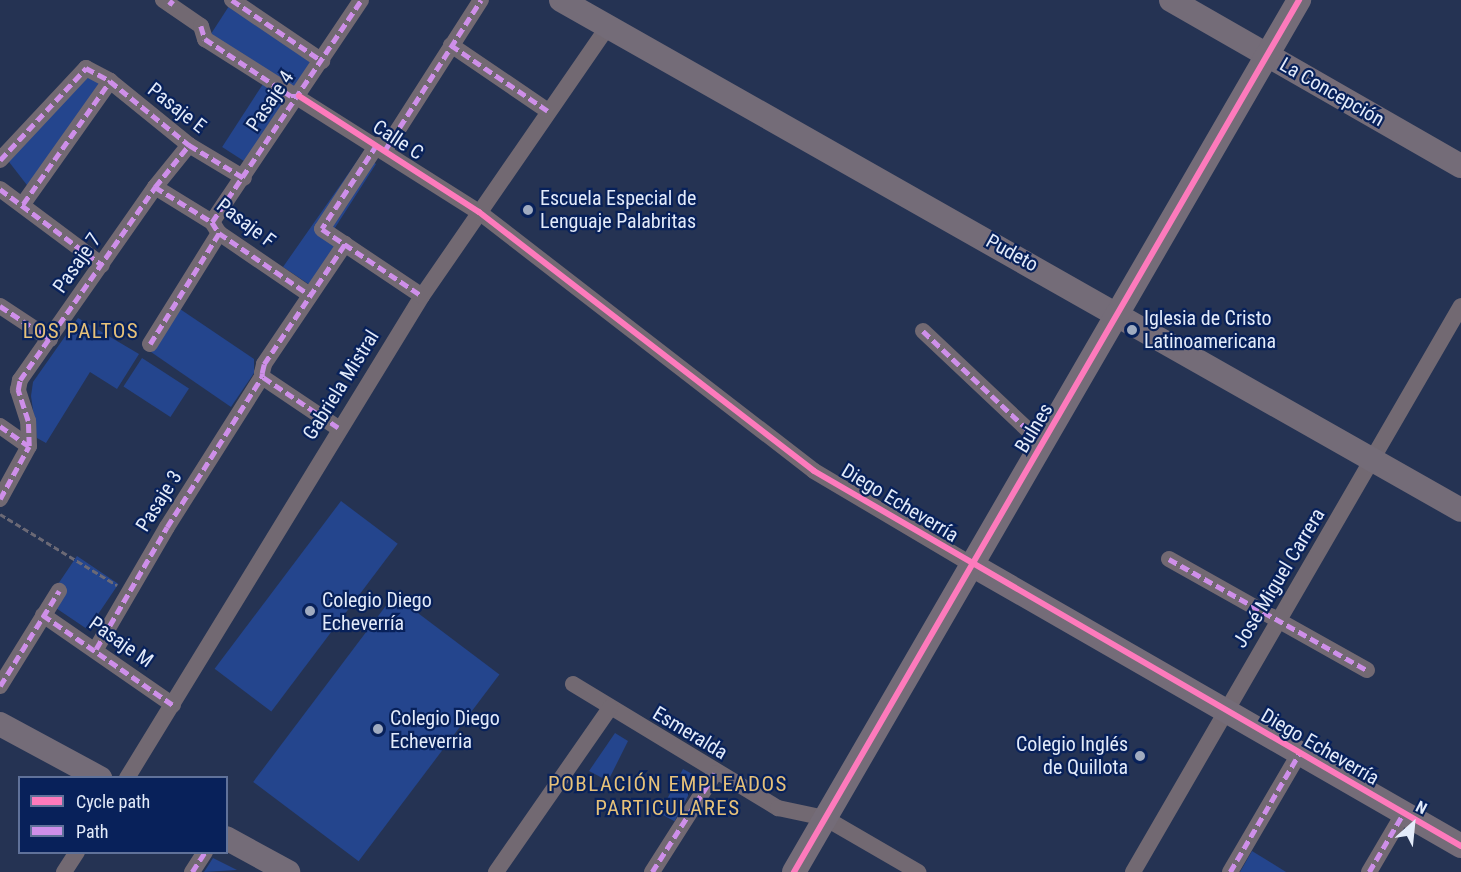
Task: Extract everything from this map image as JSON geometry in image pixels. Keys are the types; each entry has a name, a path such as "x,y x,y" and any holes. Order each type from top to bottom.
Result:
{"street":[{"path":"232,0 322,61"},
{"name":"Pasaje 4","path":"150,344 244,178 361,0"},
{"path":"422,296 322,229 452,45 481,0"},
{"name":"Pudeto","path":"562,0 1121,314 1461,510"},
{"name":"La Concepción","path":"1171,0 1461,166"},
{"name":"Bulnes","path":"794,872 1121,314 1299,0"},
{"name":"Calle C","path":"168,2 201,26 206,39 291,96 299,96 479,212"},
{"name":"Gabriela Mistral","path":"128,776 173,705 338,428 422,296 608,26"},
{"path":"452,45 548,111"},
{"name":"Pasaje E","path":"0,160 86,68 110,81 189,145 244,178"},
{"path":"23,204 110,81"},
{"name":"Pasaje 7","path":"29,446 28,421 18,390 20,380 155,187 189,145"},
{"name":"Pasaje F","path":"155,187 310,295"},
{"path":"0,189 102,265"},
{"name":"Diego Echeverría","path":"479,212 814,471 972,566 1461,846"},
{"name":"Pasaje 3","path":"96,649 262,373 310,295 345,244"},
{"path":"0,306 50,339"},
{"name":"José Miguel Carrera","path":"1133,872 1461,306"},
{"path":"923,332 1043,444"},
{"path":"262,373 338,428"},
{"path":"0,426 29,446 0,499"},
{"path":"1169,560 1367,670"},
{"path":"0,686 59,591"},
{"name":"Pasaje M","path":"43,615 96,649 173,705"},
{"name":"Esmeralda","path":"573,684 715,773 778,808 825,818 918,872"},
{"path":"496,872 610,708"},
{"path":"0,724 98,776"},
{"path":"1230,872 1299,754"},
{"path":"652,872 715,773"},
{"path":"1369,872 1403,814"},
{"path":"228,839 288,872"},
{"path":"64,872 76,854"},
{"path":"192,872 204,854"}],"path":[{"path":"0,514 129,593"}],"shaded area":[{"path":"231,3 318,60 296,94 209,37"},
{"path":"85,71 105,82 30,189 6,158"},
{"path":"263,84 288,100 247,163 222,147"},
{"path":"362,154 376,164 329,237 337,244 310,285 283,267"},
{"path":"180,309 254,359 254,373 231,407 151,352"},
{"path":"78,318 139,354 117,389 90,372 46,443 37,438 31,396 33,382"},
{"path":"142,358 189,388 170,417 123,387"},
{"name":"Colegio Diego Echeverría","path":"341,501 398,544 271,711 215,669"},
{"path":"77,556 118,584 88,630 46,602"},
{"name":"Colegio Diego Echeverria","path":"394,595 499,674 359,861 253,782"},
{"path":"615,733 628,741 608,781 589,771"},
{"path":"683,769 698,777 675,821 660,813"},
{"path":"1252,851 1286,872 1240,872"},
{"path":"213,858 237,870 204,872"}],"marked path":[{"path":"169,5 173,0"},
{"path":"232,0 322,61"},
{"path":"212,222 361,0"},
{"path":"385,150 481,0"},
{"path":"201,26 205,39 291,96 299,96"},
{"path":"451,45 548,111"},
{"path":"0,160 86,68 110,81 189,145 244,178"},
{"path":"23,204 110,81"},
{"path":"29,446 28,421 18,390 20,380 155,187 189,145"},
{"path":"377,145 322,229 422,296"},
{"path":"155,187 212,222 219,233 310,295"},
{"path":"0,189 102,265"},
{"path":"150,344 219,233"},
{"path":"338,428 262,377 262,373 264,364 345,244"},
{"path":"0,306 50,339"},
{"path":"923,331 1043,444"},
{"path":"96,649 167,527 262,377"},
{"path":"0,426 29,446"},
{"path":"0,499 29,446"},
{"path":"1169,559 1367,670"},
{"path":"0,686 59,591"},
{"path":"43,615 173,705"},
{"path":"1230,872 1299,754"},
{"path":"652,872 715,773"},
{"path":"1369,872 1403,814"},
{"path":"192,872 204,854"}],"cycle path":[{"path":"794,872 1299,0"},
{"path":"299,96 479,212 814,471 1461,846"}],"place":[{"name":"Escuela Especial de Lenguaje Palabritas","path":"528,210"},
{"name":"Iglesia de Cristo Latinoamericana","path":"1132,330"},
{"name":"Colegio Diego Echeverría","path":"310,611"},
{"name":"Colegio Diego Echeverria","path":"378,729"},
{"name":"Colegio Inglés de Quillota","path":"1140,756"}],"district":[{"name":"LOS PALTOS","path":"81,331"},
{"name":"POBLACIÓN EMPLEADOS PARTICULARES","path":"668,796"}]}
